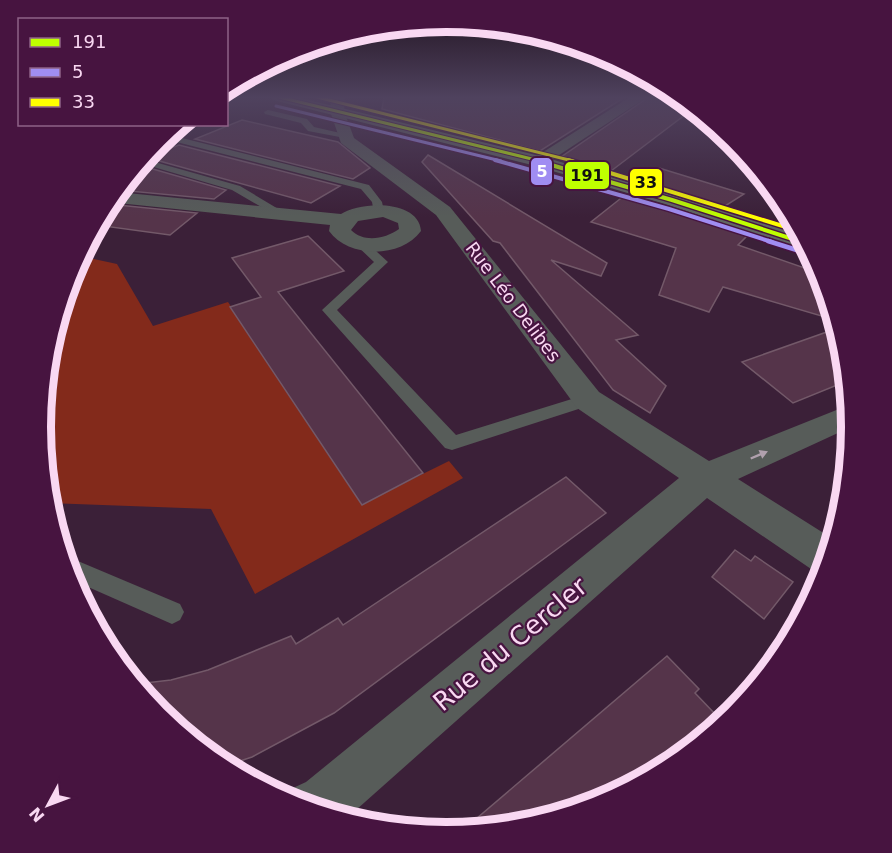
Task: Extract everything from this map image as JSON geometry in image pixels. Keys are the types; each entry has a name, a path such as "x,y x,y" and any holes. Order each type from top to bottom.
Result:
{"main road":[{"path":"455,137 672,200 793,239"}],"street":[{"name":"Rue Léo Delibes","path":"346,137 443,211 588,400 820,553"},
{"path":"538,161 577,137"},
{"path":"123,199 345,221"},
{"path":"408,219 411,225 410,231 396,240 378,244 360,243 343,236 340,231 340,226 345,221 361,213 378,211 393,213 408,219 443,211"},
{"name":"Rue du Cercler","path":"322,802 705,478 841,420"}],"lane":[{"path":"176,139 365,187 377,202 378,211"},
{"path":"151,164 236,188 279,213"},
{"path":"360,243 382,262 329,310 452,442 588,400"},
{"path":"79,571 172,612"}],"shaded area":[{"path":"89,258 117,264 153,326 228,302 362,504 449,461 463,478 255,594 211,509 59,503 54,478 51,426 54,375 64,324"}],"building":[{"path":"200,137 315,137 338,142 370,168 353,179 195,139"},
{"path":"487,137 562,137 540,151"},
{"path":"591,137 656,137 611,171 561,157"},
{"path":"179,145 340,186 311,203 155,160 167,147"},
{"path":"428,155 607,263 601,276 551,260 638,335 616,340 666,386 650,413 613,390 500,243 493,241 422,162"},
{"path":"148,168 226,190 214,199 129,191"},
{"path":"659,168 744,194 722,208 640,183"},
{"path":"625,195 705,219 702,221 747,236 738,245 808,269 826,317 723,287 709,312 659,295 676,248 591,222"},
{"path":"119,205 197,213 170,235 106,226"},
{"path":"308,236 344,271 278,292 423,473 362,505 230,307 261,297 232,258"},
{"path":"829,331 839,384 793,403 742,362"},
{"path":"566,477 606,513 334,713 252,757 237,762 227,755 186,723 146,683 171,680 208,670 291,636 296,644 338,618 343,625"},
{"path":"735,550 751,561 755,556 793,582 764,619 712,577"},
{"path":"667,656 699,689 695,693 716,714 665,755 621,781 573,801 548,808 474,821"}],"transit line":[{"name":"5","path":"401,137 536,170 799,251"},
{"name":"191","path":"440,137 538,161 672,200 793,239"},
{"name":"33","path":"479,137 541,152 675,191 787,227"}]}
